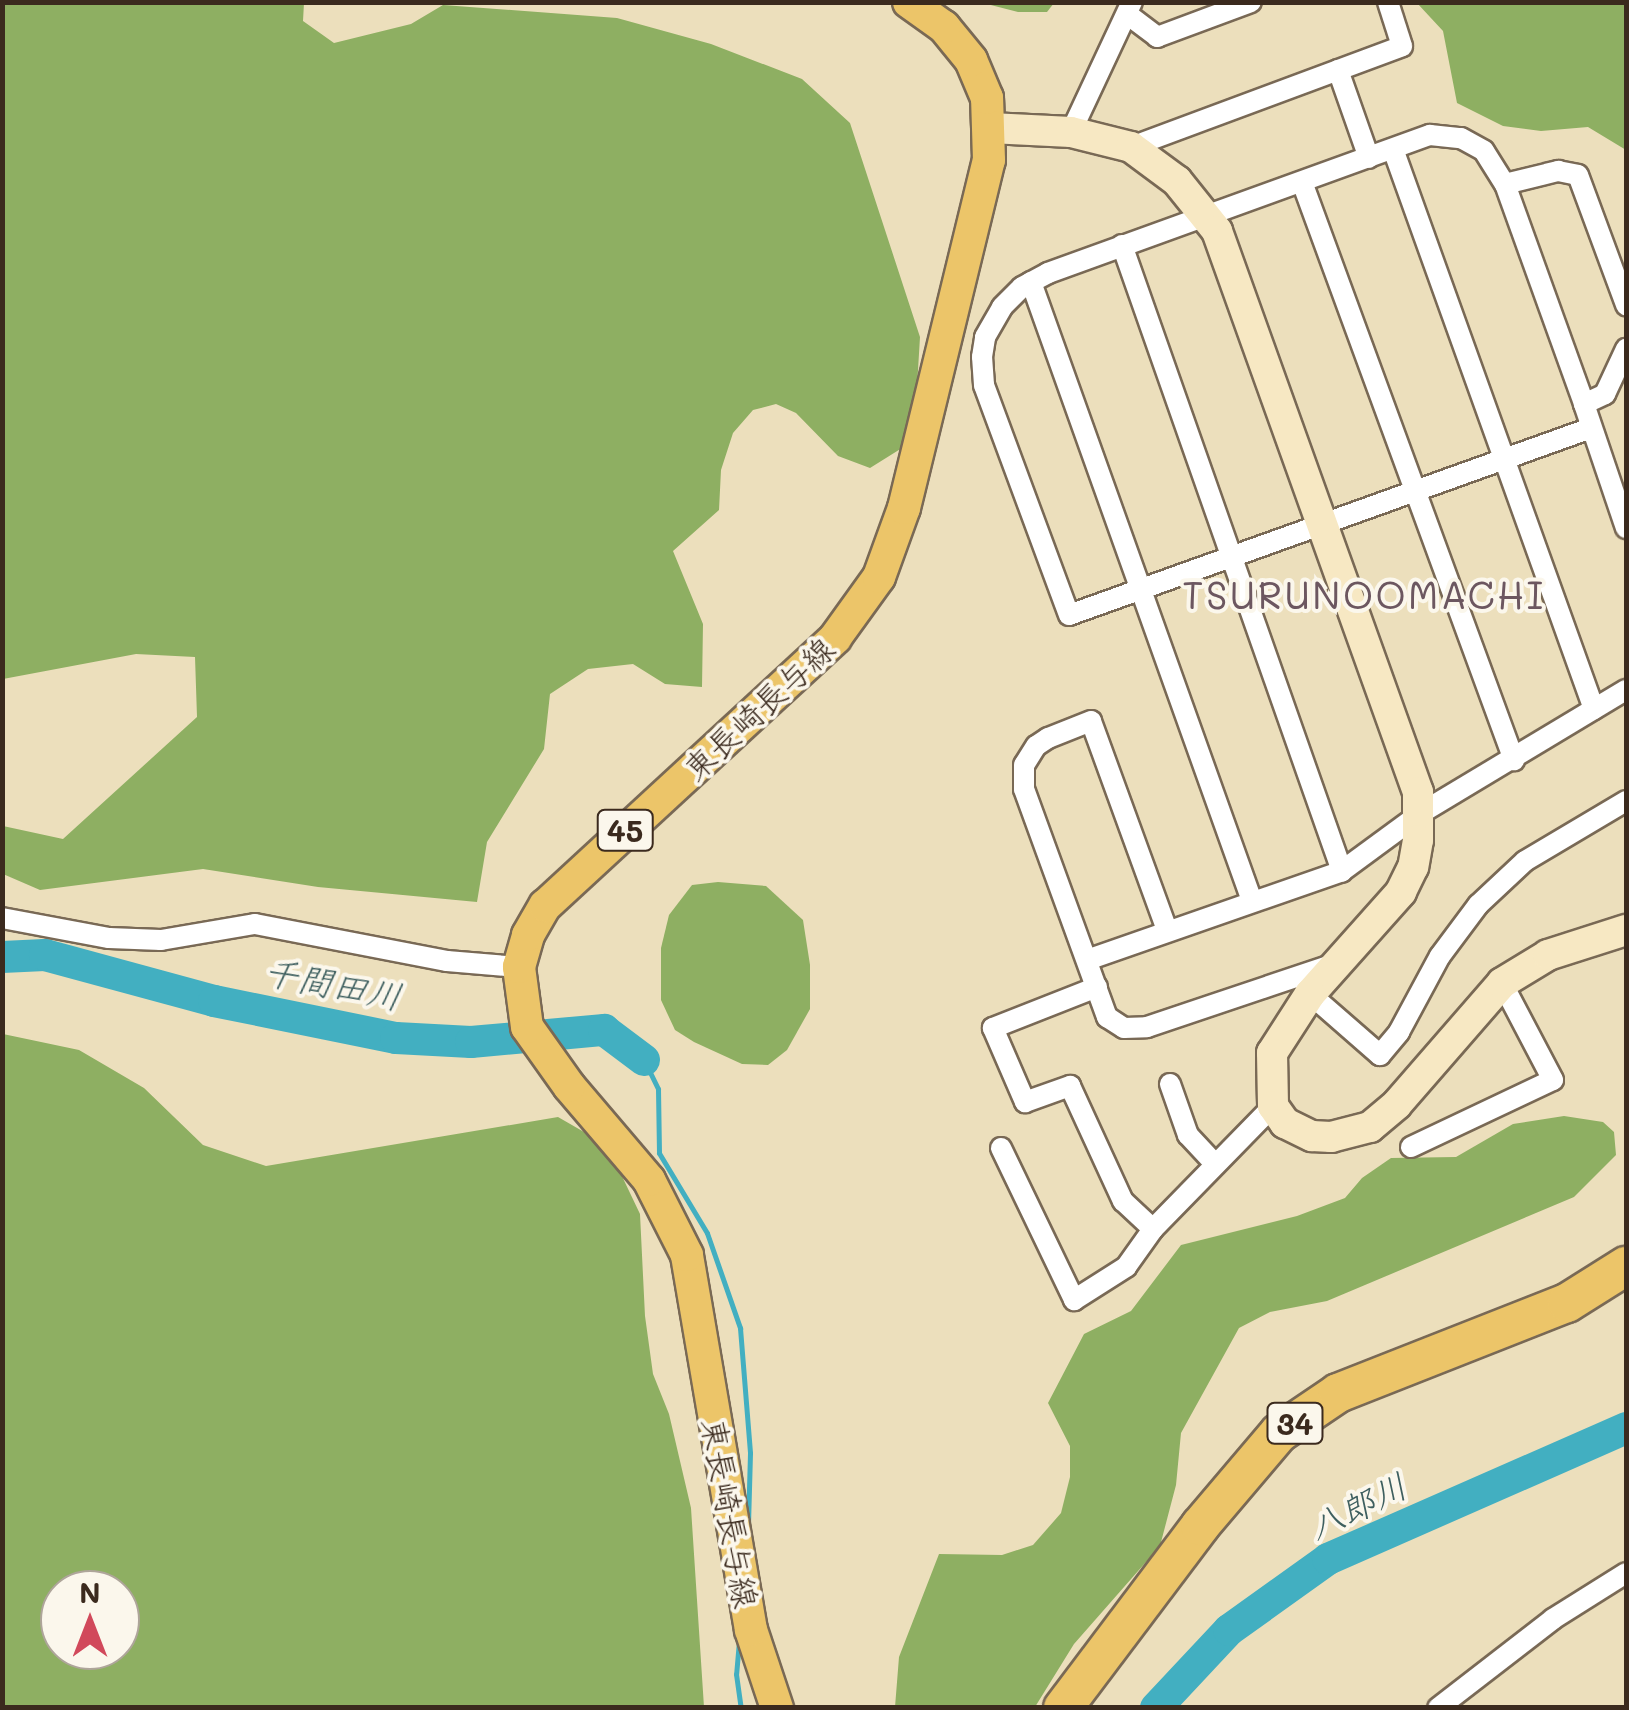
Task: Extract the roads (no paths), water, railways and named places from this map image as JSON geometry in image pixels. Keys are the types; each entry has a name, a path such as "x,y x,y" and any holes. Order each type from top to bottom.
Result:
{"highway":[{"name":"34","path":"1063,1708 1200,1526 1279,1433 1338,1394 1566,1303 1626,1266"}],"main road":[{"name":"東長崎長与線","path":"777,1708 751,1630 687,1255 648,1180 544,1054 528,1027 519,967 528,935 545,906 835,638 879,577 904,508 989,160 987,98 971,60 944,27 909,2"}],"street":[{"path":"1071,132 1129,8 1157,36 1251,2"},
{"path":"1131,147 1402,46 1388,2"},
{"path":"1338,70 1369,158"},
{"path":"990,128 1071,132 1131,147 1176,180 1217,231 1418,792 1421,813 1413,867 1401,892 1310,994 1272,1053 1273,1106 1285,1122 1312,1136 1350,1135 1370,1126 1397,1104 1502,982 1548,955 1626,930"},
{"path":"1591,428 1069,615 984,385 985,337 1002,307 1031,282 1430,135 1469,141 1484,151 1505,184 1584,404 1626,528"},
{"path":"1393,149 1594,709"},
{"path":"1505,184 1558,171 1578,175 1626,304"},
{"path":"1302,182 1514,760"},
{"path":"1122,246 1342,871"},
{"path":"1031,282 1252,902"},
{"path":"1584,404 1604,394 1626,350"},
{"path":"1087,960 1342,871 1421,813 1626,690"},
{"path":"1167,930 1091,721 1036,746 1023,776 1107,1017 1124,1028 1146,1027 1342,961"},
{"path":"1310,994 1330,1016 1380,1054 1398,1032 1440,956 1478,905 1526,861 1626,801"},
{"path":"2,918 109,938 161,940 255,924 447,961 519,967"},
{"path":"1411,1146 1553,1080 1502,982"},
{"path":"1097,988 993,1028 1025,1102 1070,1086 1123,1201 1153,1229"},
{"path":"1170,1084 1188,1135 1214,1163"},
{"path":"1001,1148 1074,1300 1126,1266 1153,1229 1273,1106"},
{"path":"1438,1708 1553,1618 1626,1573"}],"waterway":[{"name":"千間田川","path":"2,957 45,955 214,1001 396,1038 471,1042 604,1030 644,1060"},
{"path":"644,1060 658,1089 659,1153 707,1233 740,1328 750,1453 748,1525"},
{"name":"八郎川","path":"1156,1708 1229,1630 1328,1559 1626,1428"},
{"path":"739,1641 736,1674 741,1708"}],"district":[{"name":"TSURUNOOMACHI","path":"1364,595"}]}
